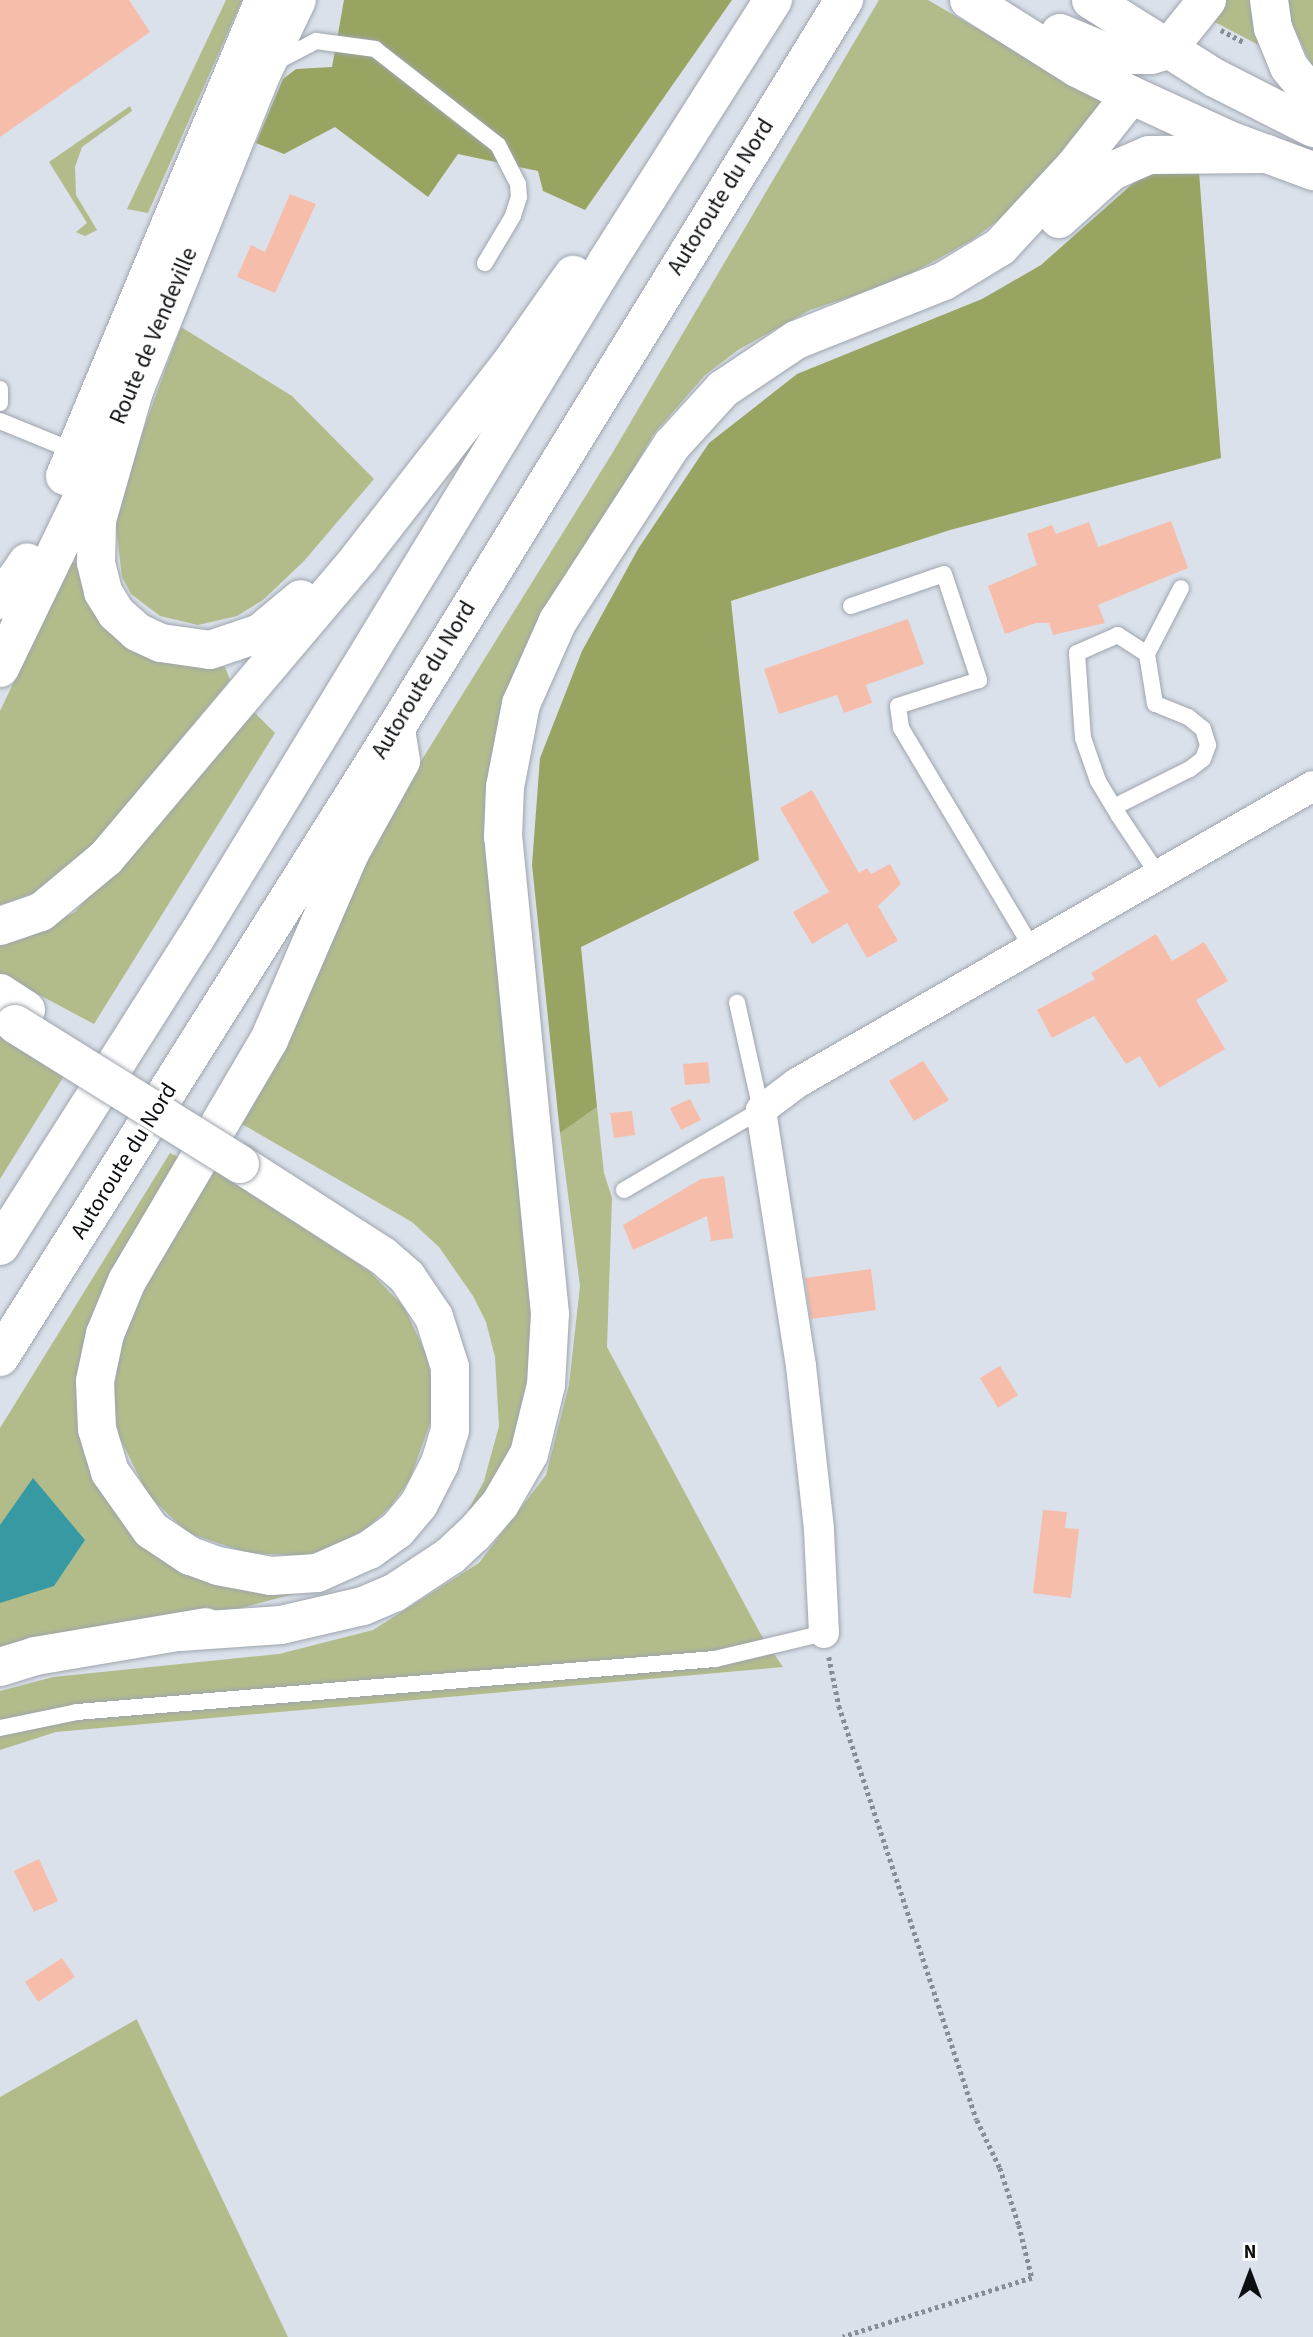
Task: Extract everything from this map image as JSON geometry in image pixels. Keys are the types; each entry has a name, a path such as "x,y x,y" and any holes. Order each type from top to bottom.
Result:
{"main road":[{"name":"Route de Vendeville","path":"0,614 76,452 264,0"},
{"name":"Route de Vendeville","path":"0,668 134,391 261,75 297,0"},
{"path":"0,1246 195,939 608,260 773,0"},
{"name":"Autoroute du Nord","path":"0,1357 396,728 844,0"},
{"path":"969,0 1077,68 1131,95 1313,171"},
{"path":"988,0 1113,55 1151,55 1167,50"},
{"path":"1091,0 1167,50 1313,128"},
{"path":"1269,0 1281,50 1313,97"},
{"path":"180,1632 281,1625 363,1606 394,1593 450,1556 482,1524 515,1480 540,1416 550,1349 549,1280 503,837 511,745 533,673 558,621 640,490 672,445 723,389 796,340 944,281 1017,233 1202,7"},
{"path":"1017,233 1046,232 1094,183 1139,158 1171,152 1220,157 1267,154"},
{"path":"0,926 41,912 106,858 374,539 514,359 571,276 608,260"},
{"path":"134,391 97,520 96,563 103,592 116,613 138,632 188,648 233,645 283,616 345,551 374,539"},
{"path":"10,1011 243,1155 407,1277 434,1317 450,1367 450,1430 440,1463 419,1504 397,1530 369,1550 317,1573 271,1576 218,1566 190,1556 151,1530 110,1472 97,1429 95,1381 104,1334 127,1281 269,1040 350,853 401,761 396,728"},
{"path":"0,1667 35,1656 180,1632 307,1603 379,1572 408,1552 443,1512 464,1471 475,1434 478,1395 470,1342 437,1276 395,1234 243,1155"}],"street":[{"path":"0,600 27,561"},
{"path":"824,1633 819,1529 801,1366 761,1110 797,1083 1157,873 1313,786"}],"lane":[{"path":"261,75 296,48 316,41 375,49 498,145 518,184 519,197 485,264"},
{"path":"0,389 0,403"},
{"path":"0,421 76,452"},
{"path":"851,606 944,574 979,680 898,706 901,728 1031,946"},
{"path":"1114,807 1190,769 1203,759 1208,745 1203,729 1188,717 1155,704 1147,654 1181,588"},
{"path":"1147,654 1118,635 1077,653 1083,738 1114,807 1157,873"},
{"path":"624,1190 761,1110 737,1003"},
{"path":"0,1728 77,1712 715,1660 824,1633"}],"path":[{"path":"1202,7 1267,55 1281,50"},
{"path":"824,1633 839,1706 977,2120 1000,2168 1032,2278 843,2337"}],"green space":[{"path":"226,0 242,0 148,213 127,209"},
{"path":"344,0 732,0 585,210 543,191 538,171 458,154 428,197 335,127 284,154 256,143 283,79 296,69 332,67"},
{"path":"879,0 928,0 1101,101 1054,166 1009,212 972,240 896,282 810,310 738,350 705,375 653,435 517,672 533,1353 514,1456 464,1518 484,1481 499,1426 495,1357 486,1322 473,1296 439,1247 412,1222 242,1124 286,1046 340,914 400,795 613,452"},
{"path":"1224,0 1260,0 1268,50 1211,20"},
{"path":"1288,0 1313,0 1313,68 1290,20"},
{"path":"130,106 132,111 82,147 75,167 76,195 97,230 85,236 76,232 87,223 49,162"},
{"path":"1163,171 1199,172 1221,458 950,530 731,601 759,860 581,947 597,1107 560,1133 532,865 540,758 582,651 638,549 709,443 797,374 982,299 1041,265 1139,178"},
{"path":"181,327 292,396 374,479 304,561 263,600 237,616 198,625 160,616 131,594 122,577 116,526 129,469"},
{"path":"71,562 81,564 139,651 180,665 225,667 230,680 90,848 34,893 0,905 0,711"},
{"path":"251,709 275,733 94,1024 0,974 0,937 33,935 75,912"},
{"path":"0,1036 64,1076 0,1179"},
{"path":"597,1107 604,1173 612,1198 607,1347 760,1633 783,1667 56,1732 0,1750 0,1691 53,1677 279,1654 373,1630 479,1563 546,1475 569,1385 580,1286 560,1133"},
{"path":"170,1153 184,1160 77,1392 153,1550 320,1587 218,1614 0,1653 0,1428"},
{"path":"215,1170 369,1271 404,1307 427,1356 433,1389 432,1418 410,1479 391,1506 367,1528 335,1546 304,1556 248,1553 188,1533 148,1495 119,1436 113,1406 119,1344 148,1278"},
{"path":"137,2019 288,2337 0,2337 0,2097"}],"water":[{"path":"33,1478 85,1540 54,1586 0,1603 0,1525"}],"building":[{"path":"0,0 129,0 150,32 0,137"},
{"path":"290,194 316,204 275,293 237,277 251,245 265,252"},
{"path":"1171,521 1188,568 1098,605 1105,623 1053,635 1049,623 1036,623 1005,634 988,586 1037,565 1027,534 1052,525 1056,534 1089,522 1098,547"},
{"path":"908,619 924,664 866,685 872,703 844,713 837,695 779,714 764,669"},
{"path":"812,790 859,873 867,868 871,874 890,864 901,884 878,906 898,941 867,958 847,923 812,944 793,912 829,892 780,808"},
{"path":"1156,934 1172,961 1204,942 1228,981 1196,1000 1225,1049 1159,1088 1140,1056 1126,1064 1094,1016 1052,1038 1037,1010 1095,979 1091,973"},
{"path":"923,1061 949,1100 914,1121 889,1081"},
{"path":"708,1062 710,1083 685,1085 683,1064"},
{"path":"690,1099 701,1120 681,1130 670,1108"},
{"path":"632,1111 635,1135 614,1138 610,1113"},
{"path":"724,1176 733,1238 711,1241 707,1216 633,1250 623,1225 701,1179"},
{"path":"871,1269 876,1310 811,1319 805,1278"},
{"path":"1000,1366 1018,1395 998,1408 980,1378"},
{"path":"1043,1510 1067,1512 1065,1528 1079,1529 1071,1598 1033,1593"},
{"path":"39,1859 58,1901 34,1912 14,1871"},
{"path":"62,1958 75,1977 38,2002 25,1982"}]}
